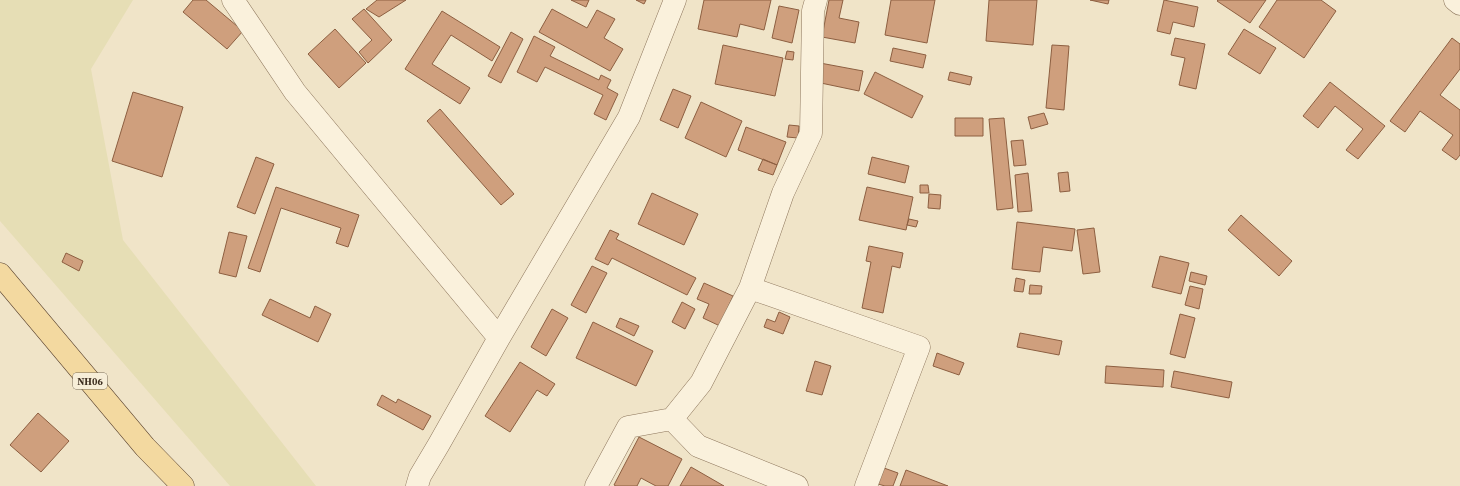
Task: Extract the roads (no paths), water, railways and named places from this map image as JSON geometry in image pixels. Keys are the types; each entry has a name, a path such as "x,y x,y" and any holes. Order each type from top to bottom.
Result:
{"main road":[{"name":"NH06","path":"0,274 145,447 182,486"}],"street":[{"path":"233,0 296,92 498,338"},
{"path":"424,483 439,444 498,338 629,117 675,0"},
{"path":"596,486 628,427 672,419 701,383 750,288 783,193 811,133 813,11 816,0"},
{"path":"1455,0 1460,4"},
{"path":"750,288 919,347 866,486"},
{"path":"672,419 698,446 797,486"}]}
